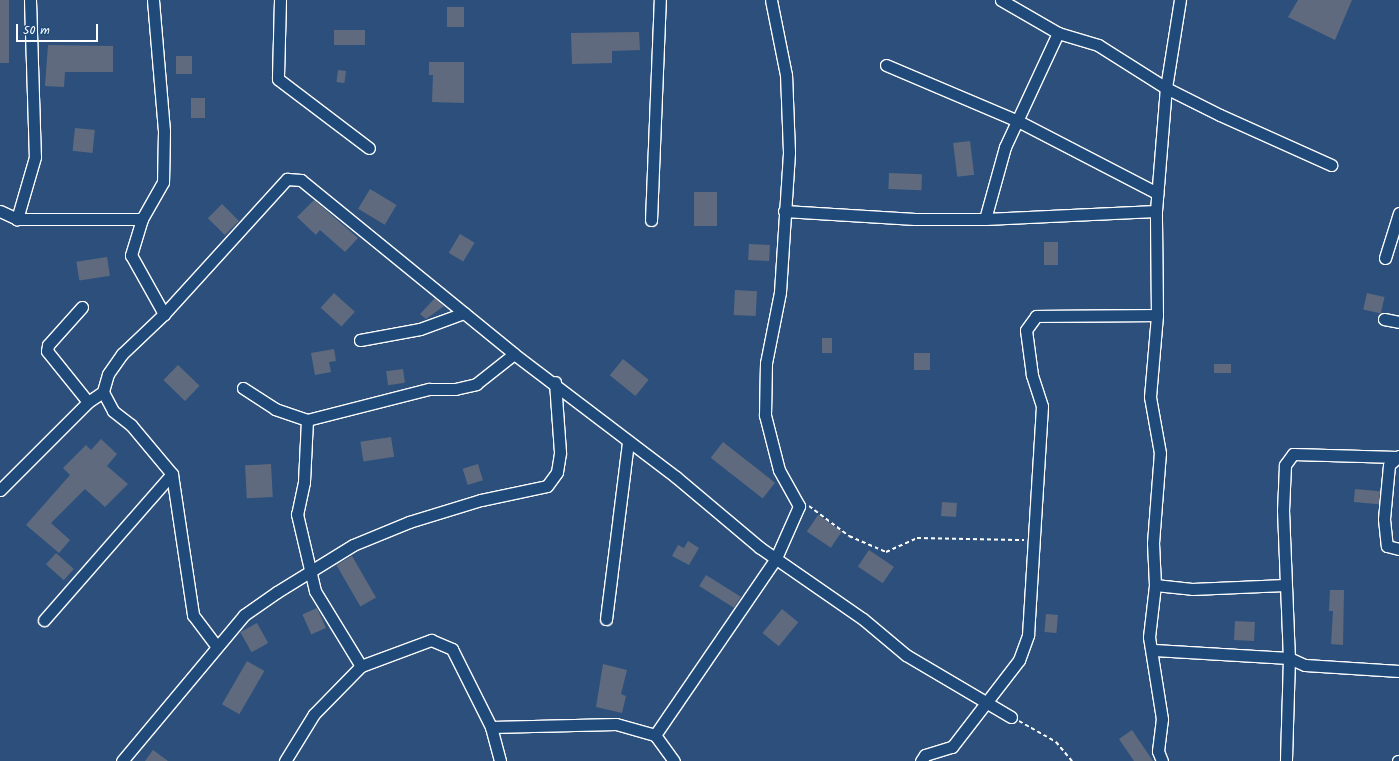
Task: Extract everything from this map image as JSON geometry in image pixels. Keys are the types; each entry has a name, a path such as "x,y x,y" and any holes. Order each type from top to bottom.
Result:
{"street":[{"path":"17,219 35,157 30,0"},
{"path":"153,0 164,131 163,182 142,219 130,255 164,314"},
{"path":"280,0 278,79 369,148"},
{"path":"651,220 660,0"},
{"path":"655,736 776,558 799,506 779,470 765,415 766,363 780,292 784,211 789,152 786,75 771,0"},
{"path":"1001,0 1058,33 1098,45 1166,88 1331,165"},
{"path":"1162,761 1158,751 1162,720 1154,650 1149,637 1155,585 1154,543 1160,453 1150,397 1158,314 1157,193 1166,88 1180,0"},
{"path":"985,219 1005,147 1058,33"},
{"path":"886,65 1018,120 1157,193"},
{"path":"216,646 193,615 172,474 131,425 113,411 104,392 108,374 122,354 164,314 287,179 300,180 315,188 514,354 555,382 628,442 776,558 863,619 906,655 986,705 1011,716"},
{"path":"0,211 17,219 142,219"},
{"path":"784,211 915,219 985,219 1156,211"},
{"path":"1385,258 1399,213"},
{"path":"82,307 48,345 47,351 88,402"},
{"path":"360,340 420,329 464,313"},
{"path":"921,761 925,755 952,747 986,705 1019,660 1028,635 1042,406 1032,375 1026,330 1036,316 1158,314"},
{"path":"1384,319 1399,322"},
{"path":"243,388 275,409 307,420 429,389 455,389 476,384 514,354"},
{"path":"122,761 216,646 244,615 310,572 354,545 409,522 481,500 547,486 557,472 560,452 555,382"},
{"path":"0,490 88,402 104,392"},
{"path":"307,420 304,482 297,514 315,591 361,666"},
{"path":"606,619 628,442"},
{"path":"1286,761 1289,658 1285,585 1285,464 1293,454 1398,456"},
{"path":"1398,456 1389,465 1384,519 1387,546 1399,549"},
{"path":"44,620 172,474"},
{"path":"1155,585 1192,590 1285,585"},
{"path":"285,761 314,714 361,666 431,640 452,648 491,728 500,761"},
{"path":"1154,650 1289,658 1305,665 1399,671"},
{"path":"491,728 616,724 655,736 674,761"}],"path":[{"path":"799,506 809,506 849,536 886,552 917,538 1034,540"},
{"path":"1011,716 1056,742 1072,761"}],"building":[{"path":"0,0 9,0 9,63 0,63"},
{"path":"1298,0 1352,0 1335,40 1288,17"},
{"path":"447,7 464,7 464,27 447,27"},
{"path":"334,30 365,30 365,45 334,45"},
{"path":"639,32 640,50 612,51 612,63 572,64 571,33"},
{"path":"48,45 113,46 113,72 65,72 64,87 45,86"},
{"path":"176,56 192,56 192,74 176,74"},
{"path":"429,62 464,62 464,103 432,102 433,75 429,75"},
{"path":"338,70 346,71 344,83 337,82"},
{"path":"191,98 205,98 205,118 191,118"},
{"path":"75,128 95,130 92,153 73,151"},
{"path":"970,141 974,175 957,177 953,143"},
{"path":"889,173 922,174 921,190 888,189"},
{"path":"370,189 397,205 385,225 358,209"},
{"path":"694,192 717,192 717,226 694,226"},
{"path":"314,200 358,238 345,252 320,230 316,235 297,217"},
{"path":"222,204 239,221 225,235 208,218"},
{"path":"460,234 475,243 463,262 449,253"},
{"path":"1044,242 1058,242 1058,265 1044,265"},
{"path":"749,244 770,245 769,261 748,260"},
{"path":"107,257 110,276 79,281 76,262"},
{"path":"735,290 757,291 756,316 734,315"},
{"path":"334,293 355,312 341,327 321,308"},
{"path":"1367,293 1385,297 1381,314 1363,310"},
{"path":"435,298 444,306 426,319 420,314"},
{"path":"822,338 832,338 832,353 822,353"},
{"path":"334,349 336,361 329,362 331,372 315,375 311,353"},
{"path":"914,353 930,353 930,370 914,370"},
{"path":"623,359 649,380 635,396 610,375"},
{"path":"1214,364 1231,364 1231,373 1214,373"},
{"path":"178,365 200,386 185,401 163,380"},
{"path":"403,369 405,383 388,385 386,371"},
{"path":"391,437 394,457 364,462 360,442"},
{"path":"101,439 117,454 107,466 128,484 105,507 85,489 51,523 70,540 59,553 26,525 70,475 63,468 86,445 91,450"},
{"path":"723,442 775,483 763,498 711,458"},
{"path":"271,464 273,497 247,498 245,465"},
{"path":"478,464 483,480 468,485 463,469"},
{"path":"1355,489 1380,491 1379,504 1354,502"},
{"path":"942,502 957,503 956,517 941,516"},
{"path":"818,515 842,531 831,548 807,532"},
{"path":"688,541 699,548 689,565 672,556 678,545 684,548"},
{"path":"869,550 894,567 883,583 858,567"},
{"path":"56,553 74,569 64,580 46,564"},
{"path":"352,556 376,598 360,607 336,565"},
{"path":"706,575 741,597 734,608 699,586"},
{"path":"1330,590 1344,590 1343,645 1331,644 1333,611 1329,611"},
{"path":"317,608 326,628 311,635 302,615"},
{"path":"782,609 798,622 779,646 762,633"},
{"path":"1046,614 1058,615 1056,633 1044,632"},
{"path":"1235,621 1255,622 1254,641 1234,640"},
{"path":"257,623 268,643 252,652 240,632"},
{"path":"247,661 264,671 239,714 222,704"},
{"path":"603,664 627,670 621,694 626,696 622,713 596,707"},
{"path":"1132,730 1153,761 1134,761 1119,739"},
{"path":"153,750 168,761 145,761"}]}
